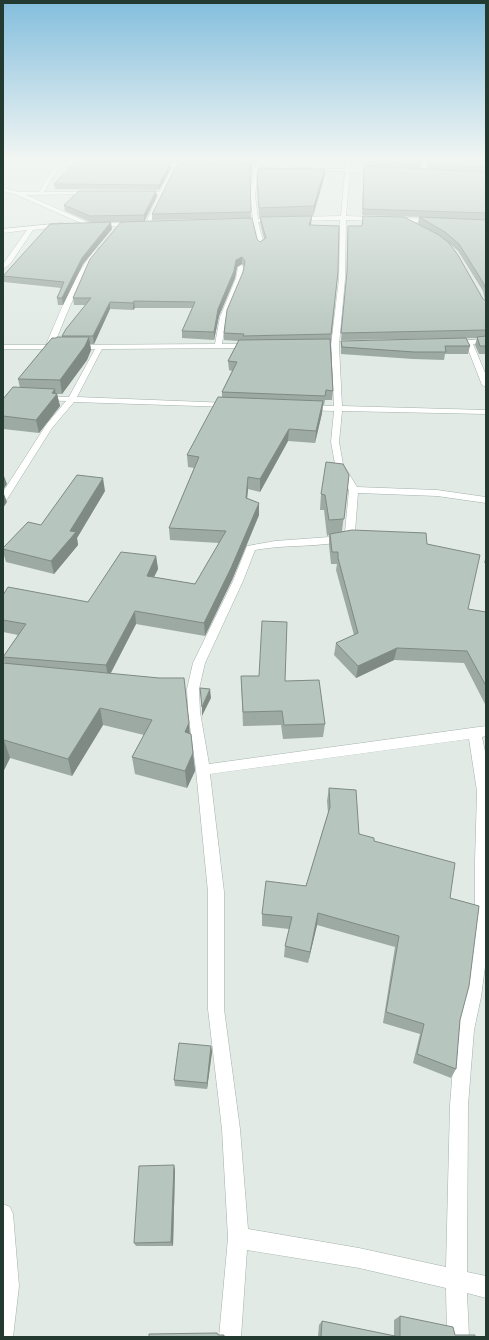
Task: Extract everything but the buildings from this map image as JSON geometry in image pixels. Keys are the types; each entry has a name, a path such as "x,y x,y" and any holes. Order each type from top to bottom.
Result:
{"street":[{"path":"80,221 90,225"},
{"path":"256,221 261,245"},
{"path":"231,222 269,221"},
{"path":"230,1337 238,1238 231,1129 216,1009 216,892 203,770 189,689 199,663 238,582 251,548 264,545 333,541 346,538 350,532 354,490 339,464 335,442 338,410 336,345 342,279 343,221"},
{"path":"406,221 415,226"},
{"path":"432,221 441,221"},
{"path":"76,225 154,224"},
{"path":"3,231 69,225"},
{"path":"114,232 119,225"},
{"path":"3,267 31,228"},
{"path":"49,347 87,265 105,244"},
{"path":"218,347 223,317 239,278 241,267"},
{"path":"446,343 486,340"},
{"path":"469,342 486,385"},
{"path":"3,499 6,488 49,427 71,400 100,346"},
{"path":"3,347 255,346"},
{"path":"33,398 237,406"},
{"path":"300,408 486,412"},
{"path":"354,490 437,493 486,500"},
{"path":"203,770 386,746 480,731 480,760 484,792 482,861 483,918 473,997 465,1030 459,1097 456,1281 458,1337"},
{"path":"3,1214 8,1286 3,1336"},
{"path":"238,1238 359,1258 486,1287"}]}
